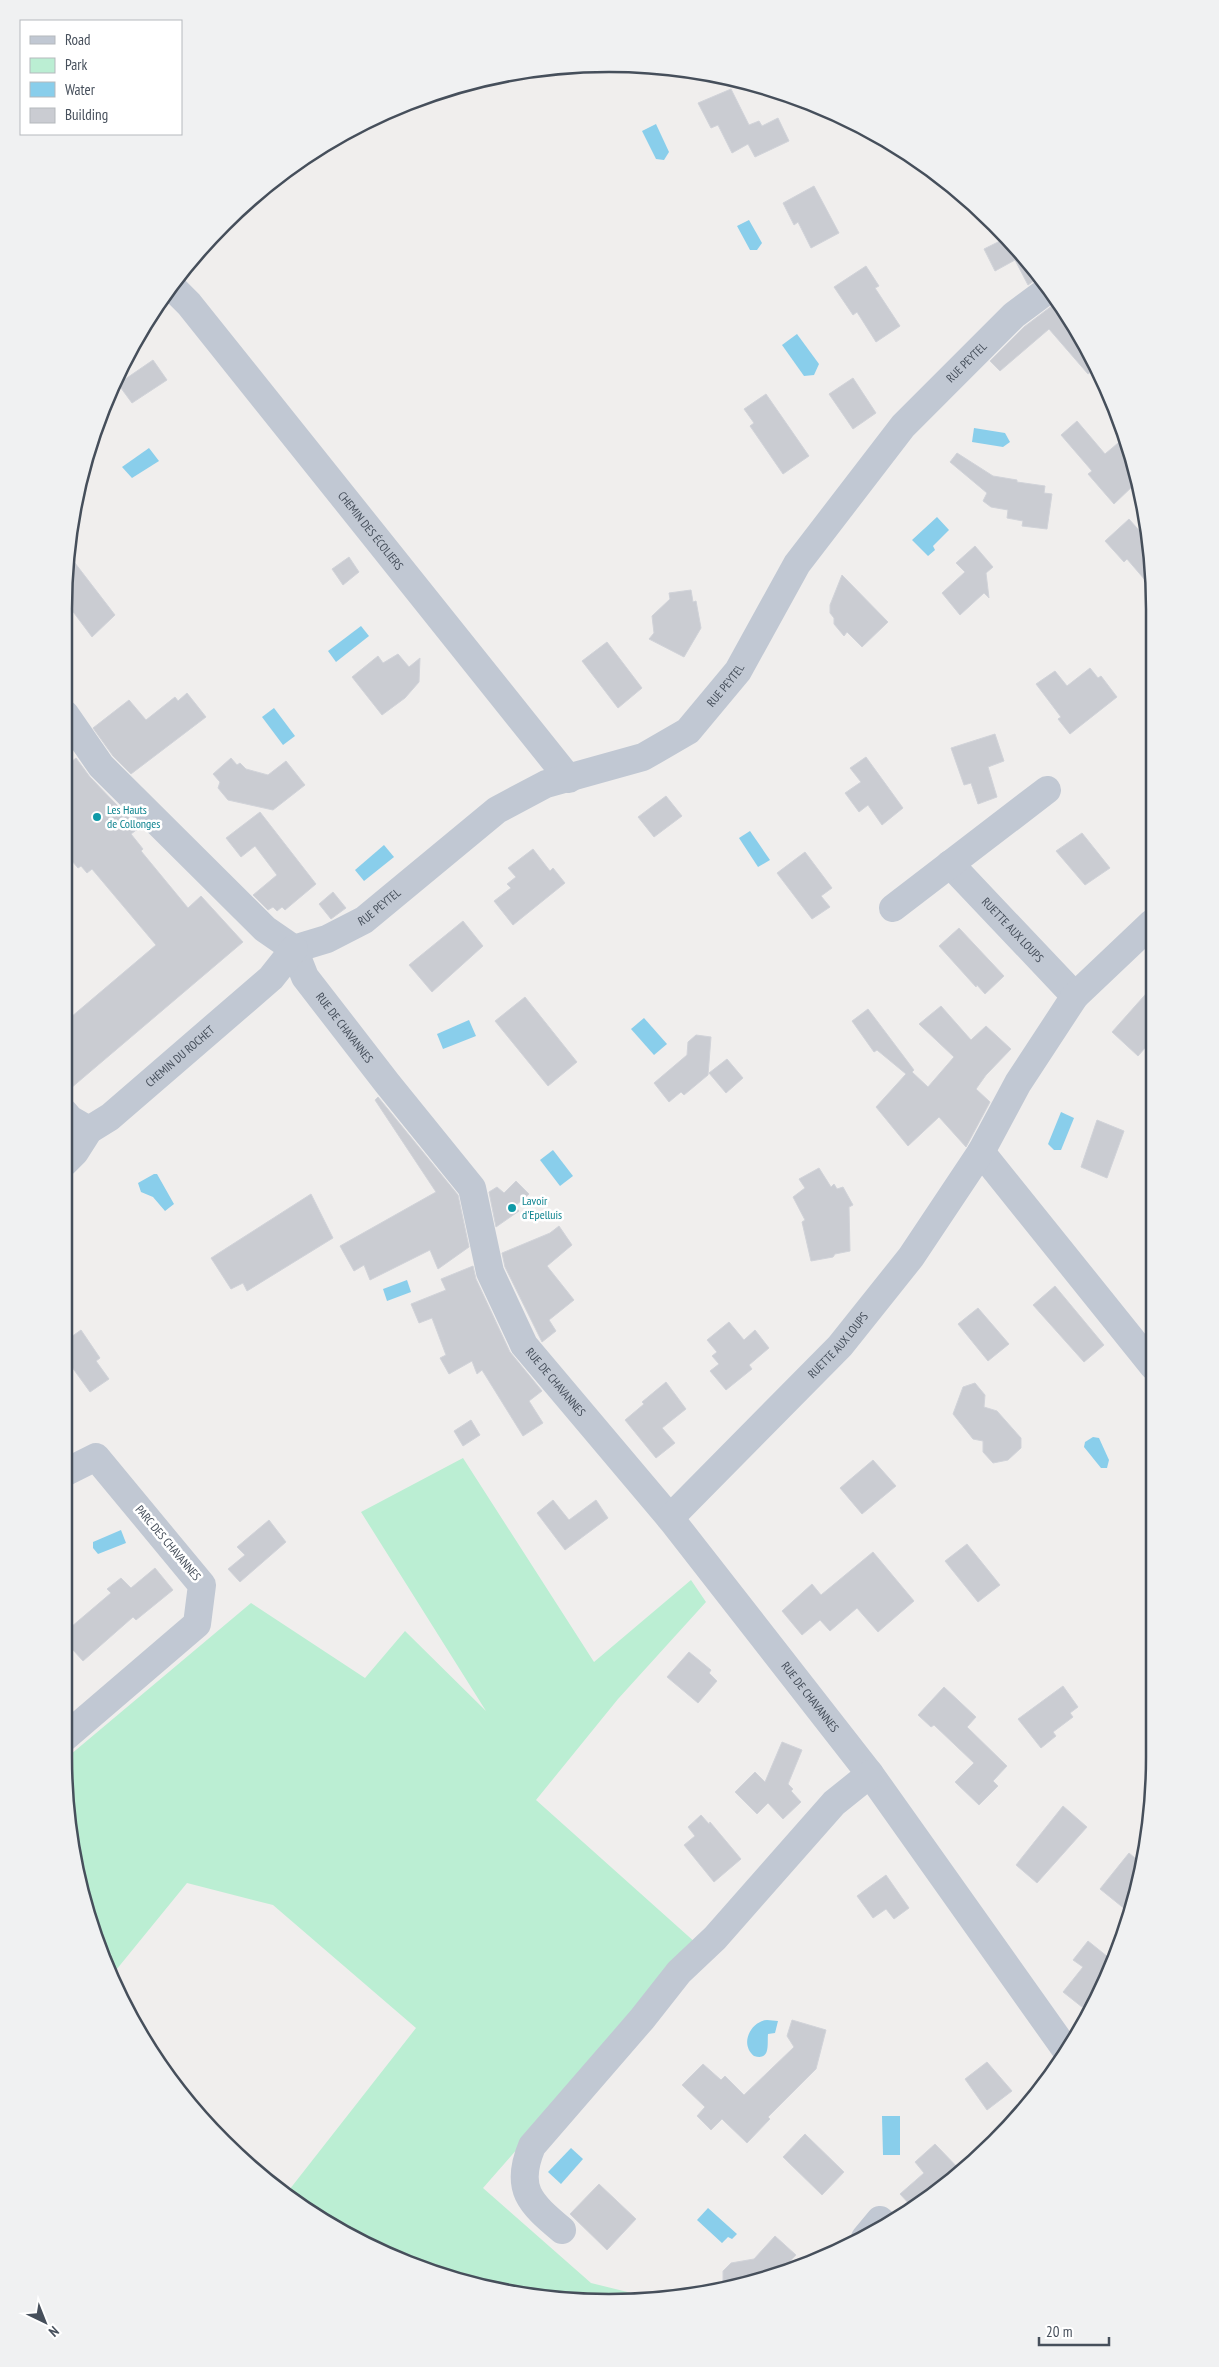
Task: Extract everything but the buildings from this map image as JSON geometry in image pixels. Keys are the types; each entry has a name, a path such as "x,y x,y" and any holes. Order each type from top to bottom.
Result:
{"street":[{"name":"CHEMIN DES ÉCOLIERS","path":"177,292 189,304 569,778"},
{"name":"RUE PEYTEL","path":"294,949 327,939 364,920 497,810 546,784 643,757 688,731 738,671 796,564 903,426 1014,315 1043,293"},
{"path":"72,724 101,766 265,929 294,949"},
{"path":"893,908 1047,790"},
{"name":"RUETTE AUX LOUPS","path":"950,864 1075,996"},
{"name":"RUETTE AUX LOUPS","path":"670,1518 840,1346 911,1257 981,1152 1018,1082 1075,996 1146,929"},
{"name":"CHEMIN DU ROCHET","path":"72,1155 89,1130 110,1117 272,978 294,949"},
{"name":"RUE DE CHAVANNES","path":"294,949 305,978 472,1188 490,1272 524,1345 670,1518 870,1774 1063,2045"},
{"path":"72,1120 89,1130"},
{"path":"981,1152 1146,1357"},
{"name":"PARC DES CHAVANNES","path":"72,1469 96,1457 202,1584 197,1624 72,1731"},
{"path":"562,2230 532,2202 524,2184 523,2166 532,2146 642,2019 679,1972 715,1938 834,1803 870,1774"}],"green space":[{"path":"463,1458 594,1662 691,1580 706,1602 618,1699 536,1800 697,1944 483,2188 591,2283 633,2293 574,2293 539,2290 471,2276 437,2266 404,2254 341,2223 290,2189 416,2028 273,1905 187,1883 116,1970 101,1930 83,1862 77,1828 72,1753 251,1603 365,1678 405,1631 486,1711 361,1512"}],"water":[{"path":"656,124 669,152 664,160 656,159 642,131"},
{"path":"749,220 762,243 757,250 750,250 737,226"},
{"path":"797,334 819,364 814,375 804,376 782,345"},
{"path":"974,428 1005,433 1010,442 1003,447 972,442"},
{"path":"149,448 159,461 132,478 122,467"},
{"path":"937,517 949,530 933,546 935,550 928,556 912,540"},
{"path":"361,626 369,636 336,662 328,651"},
{"path":"274,708 295,736 283,745 262,717"},
{"path":"750,831 770,860 758,867 739,838"},
{"path":"384,845 394,857 364,881 355,870"},
{"path":"644,1018 667,1044 654,1055 631,1029"},
{"path":"469,1020 476,1036 443,1049 437,1034"},
{"path":"1061,1112 1074,1118 1061,1150 1054,1150 1048,1144"},
{"path":"553,1150 573,1176 560,1186 540,1160"},
{"path":"157,1174 174,1204 165,1211 153,1197 141,1192 138,1183"},
{"path":"407,1280 411,1292 387,1301 383,1289"},
{"path":"1093,1437 1099,1438 1109,1460 1107,1468 1101,1468 1084,1447 1085,1442"},
{"path":"121,1530 126,1543 98,1554 93,1548 93,1542"},
{"path":"767,2020 778,2021 775,2033 768,2034 766,2054 759,2057 754,2056 747,2045 749,2034 756,2024"},
{"path":"882,2116 900,2116 900,2155 883,2155"},
{"path":"571,2148 583,2159 561,2184 548,2172"},
{"path":"708,2208 737,2234 732,2239 728,2237 722,2243 697,2220"}],"place":[{"name":"Les Hauts de Collonges","path":"97,817"},
{"name":"Lavoir d'Epelluis","path":"512,1208"}]}
